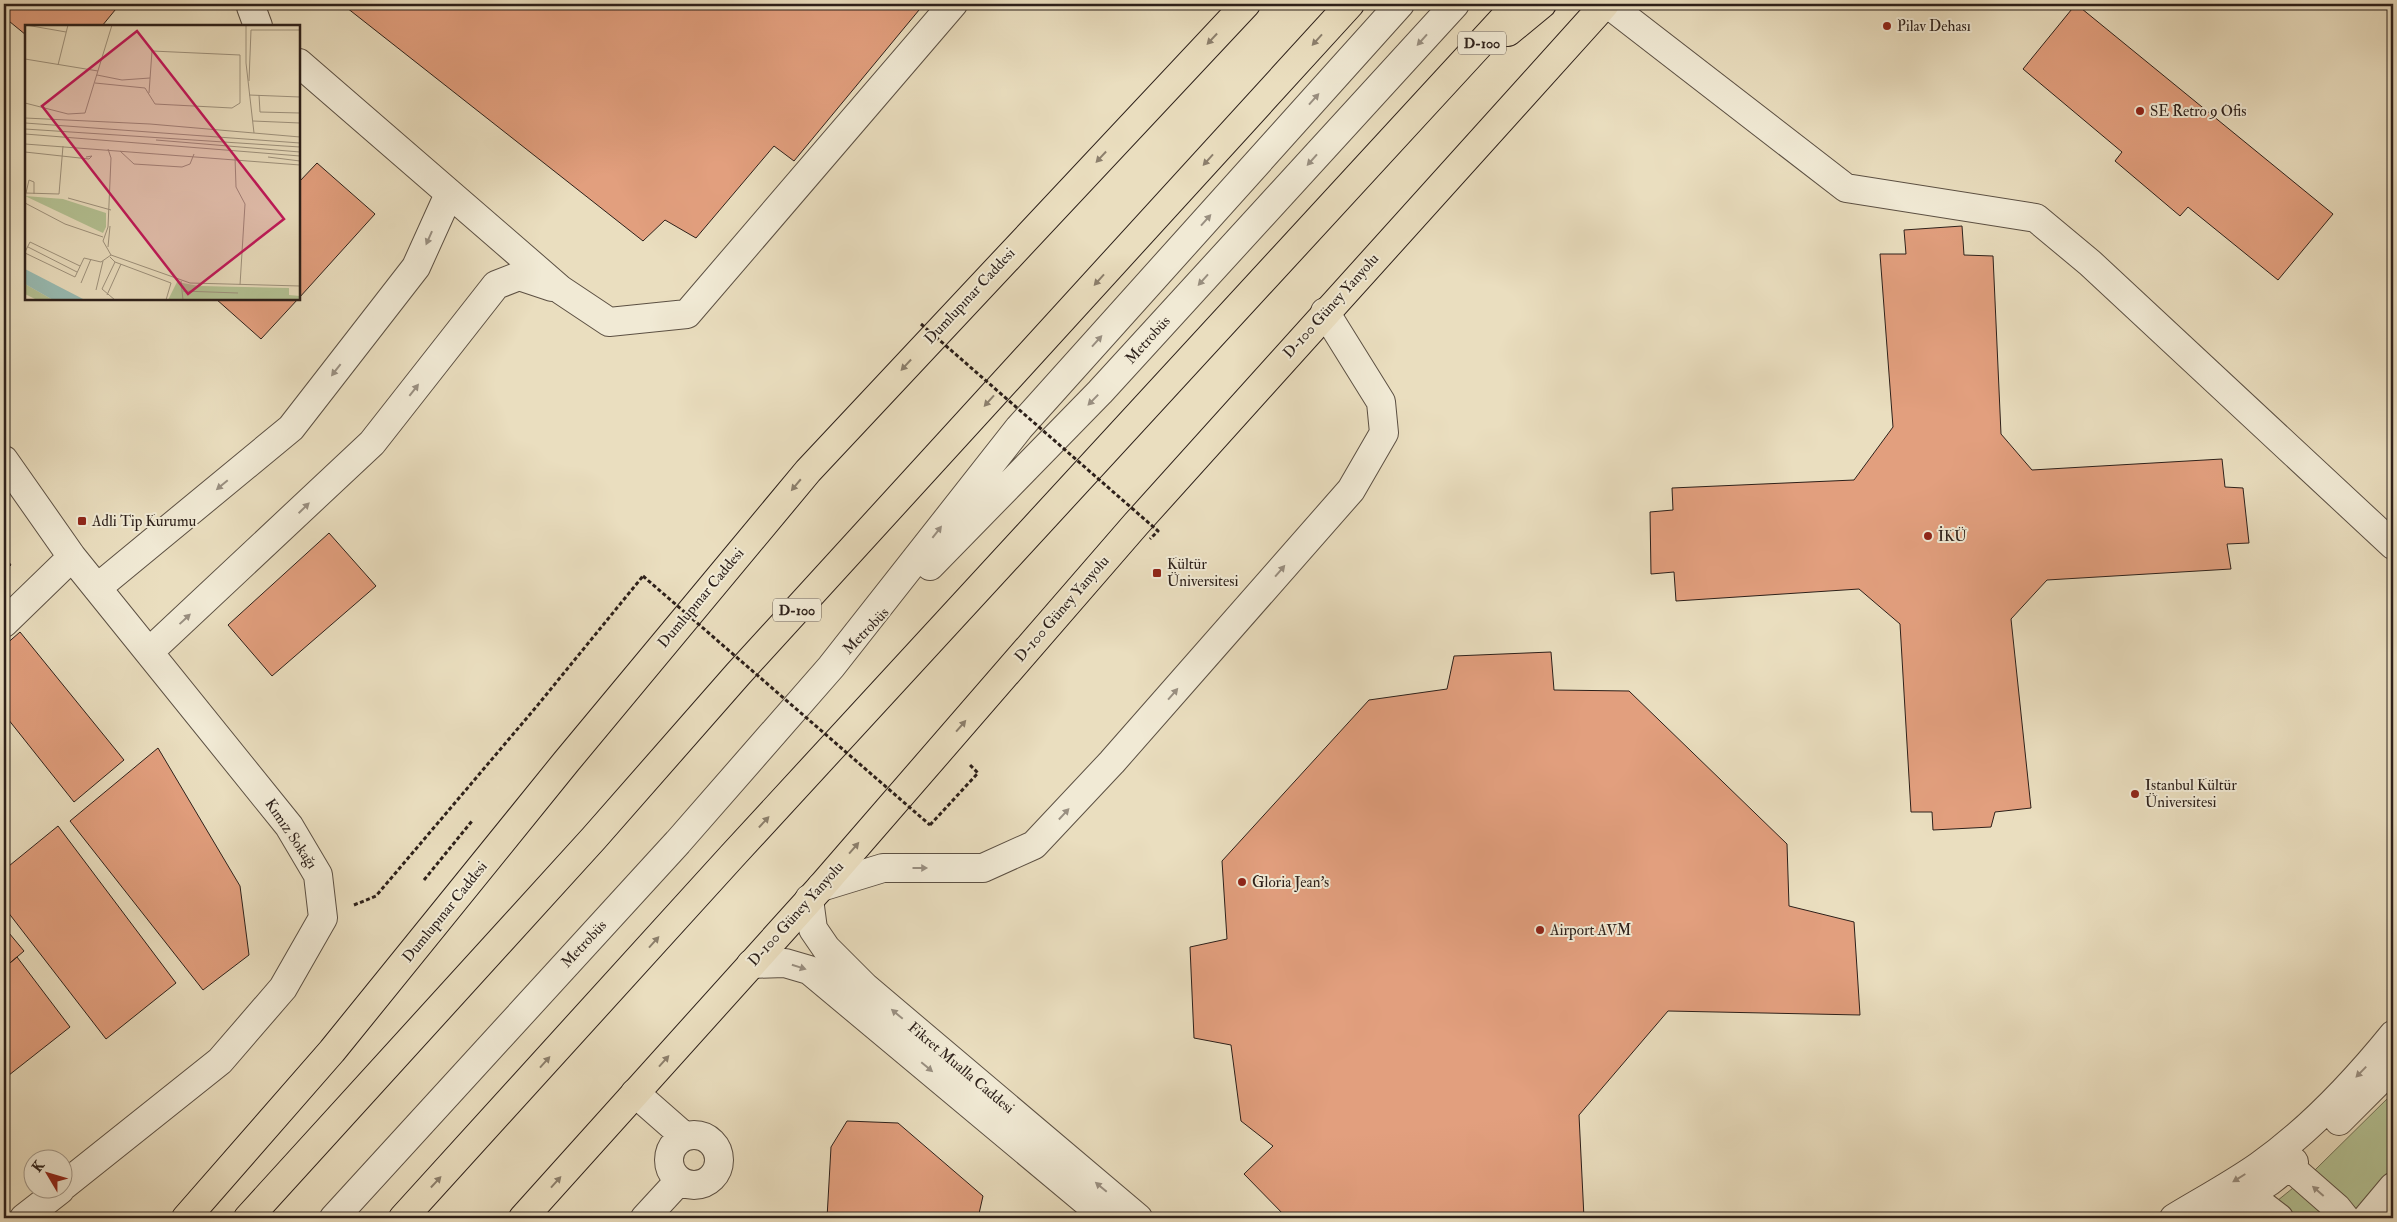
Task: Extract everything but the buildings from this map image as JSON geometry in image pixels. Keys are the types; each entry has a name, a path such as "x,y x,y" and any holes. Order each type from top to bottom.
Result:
{"main road":[{"name":"Dumlupınar Caddesi","path":"186,1218 332,1051 566,762 808,471 1246,4"},
{"name":"D-100","path":"248,1218 594,838 738,674 1350,4"},
{"name":"D-100","path":"403,1218 740,848 1517,4"},
{"path":"1446,82 1542,4"},
{"name":"D-100 Güney Yanyolu","path":"523,1218 815,893 1136,524 1325,312 1606,4"}],"street":[{"path":"253,4 251,7 258,25"},
{"path":"300,65 562,290 609,322 687,314 953,4"},
{"name":"Metrobüs","path":"334,1218 678,842 831,667 1019,428 1400,4"},
{"name":"Metrobüs","path":"831,667 1100,392 1455,4"},
{"path":"1606,4 1846,188 2036,218 2097,270 2393,545"},
{"path":"97,588 291,428 416,267 450,194"},
{"path":"149,652 372,443 496,285 519,276 562,290"},
{"path":"815,893 883,868 983,868 1034,845 1112,762 1345,498 1384,434 1381,402 1325,312"},
{"name":"Kımız Sokağı","path":"4,460 72,557 289,826 318,875 323,918"},
{"path":"4,622 72,557"},
{"name":"Fikret Mualla Caddesi","path":"815,893 813,929 826,948 865,987 1138,1218"},
{"path":"72,1179 220,1062 283,988 323,918"},
{"name":"Fikret Mualla Caddesi","path":"751,964 786,963 809,970 1106,1218"},
{"path":"2174,1218 2259,1166 2310,1125 2370,1064 2393,1035"},
{"path":"2214,1218 2289,1166 2321,1139 2393,1067"},
{"path":"635,1093 684,1136"},
{"path":"696,1134 706,1137 715,1144 720,1156 718,1168 713,1178 702,1184 690,1185 679,1181 672,1173 669,1163 670,1152 675,1143 684,1136 696,1134"},
{"path":"2289,1166 2337,1208 2345,1218"},
{"path":"645,1218 679,1181"},
{"path":"2367,1218 2393,1187"},
{"path":"2249,1195 2279,1218"},
{"path":"24,1218 46,1200"}],"path":[{"path":"921,324 1158,532 1150,539"},
{"path":"323,918 376,896 537,706 642,576 930,825 978,773"}],"green space":[{"path":"2393,1093 2393,1218 2256,1218 2314,1171"}],"place":[{"name":"Pilav Dehası","path":"1887,26"},
{"name":"SE Retro 9 Ofis","path":"2140,111"},
{"name":"Adli Tip Kurumu","path":"82,521"},
{"name":"İKÜ","path":"1928,536"},
{"name":"Kültür Üniversitesi","path":"1157,573"},
{"name":"Istanbul Kültür Üniversitesi","path":"2135,794"},
{"name":"Gloria Jean's","path":"1242,882"},
{"name":"Airport AVM","path":"1540,930"}]}
